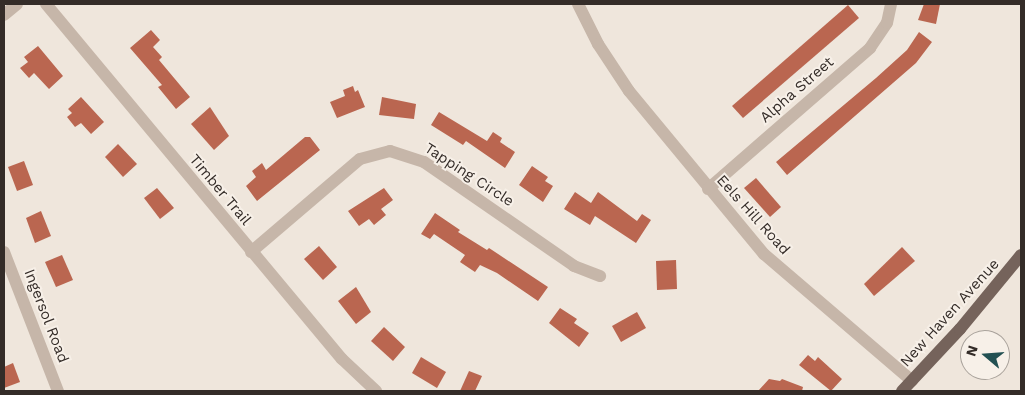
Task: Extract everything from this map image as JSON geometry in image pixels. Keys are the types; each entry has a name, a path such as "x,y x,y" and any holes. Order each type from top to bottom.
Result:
{"main road":[{"name":"New Haven Avenue","path":"902,391 960,329 1021,256"}],"street":[{"path":"4,15 17,4"},
{"name":"Timber Trail","path":"46,4 251,252 370,389"},
{"name":"Eels Hill Road","path":"578,4 598,44 629,91 708,189 764,254 912,380"},
{"name":"Alpha Street","path":"708,189 870,48 887,23 891,4"},
{"name":"Tapping Circle","path":"251,252 360,159 390,151 424,162 574,266 600,276"},
{"name":"Ingersol Road","path":"4,252 58,391"}],"building":[{"path":"924,4 940,4 936,24 918,20"},
{"path":"848,5 859,18 743,118 732,106"},
{"path":"151,30 160,40 153,47 162,57 159,60 190,97 176,109 158,87 162,85 130,48"},
{"path":"919,32 932,42 916,63 787,175 776,162 907,50"},
{"path":"38,46 63,76 49,89 34,73 29,78 20,68 28,62 24,57"},
{"path":"353,86 355,92 358,90 365,107 337,118 330,102 345,96 343,90"},
{"path":"81,97 104,122 91,134 81,123 75,127 67,117 72,113 68,109"},
{"path":"382,97 416,104 414,119 379,115"},
{"path":"210,107 229,136 214,150 191,124"},
{"path":"439,112 487,141 493,132 502,138 500,142 515,152 505,168 466,141 463,145 431,125"},
{"path":"305,137 310,137 320,150 257,201 246,186 256,177 252,171 262,163 266,170"},
{"path":"118,144 137,164 123,177 105,157"},
{"path":"24,161 33,185 17,191 8,167"},
{"path":"532,166 548,177 545,181 553,186 543,202 519,185"},
{"path":"756,178 781,207 770,217 744,188"},
{"path":"157,188 174,208 160,219 144,198"},
{"path":"384,188 393,200 381,209 386,215 374,225 369,219 359,226 348,211"},
{"path":"575,192 591,203 598,192 637,221 642,214 651,220 636,243 595,216 590,225 564,209"},
{"path":"41,211 51,236 35,243 26,218"},
{"path":"435,213 460,230 458,232 487,250 489,248 548,287 538,301 497,273 480,265 475,272 460,262 465,255 434,234 430,239 421,234"},
{"path":"319,246 337,267 323,280 304,259"},
{"path":"902,247 915,261 874,296 864,284"},
{"path":"62,255 73,280 56,287 45,262"},
{"path":"676,260 677,289 657,290 656,261"},
{"path":"356,287 371,312 356,324 338,301"},
{"path":"560,308 577,319 574,323 589,333 579,347 549,323"},
{"path":"637,312 646,328 621,342 612,326"},
{"path":"384,327 405,347 393,361 371,341"},
{"path":"808,355 815,361 818,357 842,379 831,391 799,365"},
{"path":"421,357 446,372 437,388 412,373"},
{"path":"13,363 20,382 4,388 4,367"},
{"path":"469,371 482,376 475,391 460,391"},
{"path":"769,379 780,381 782,379 803,387 802,391 758,391"}]}
